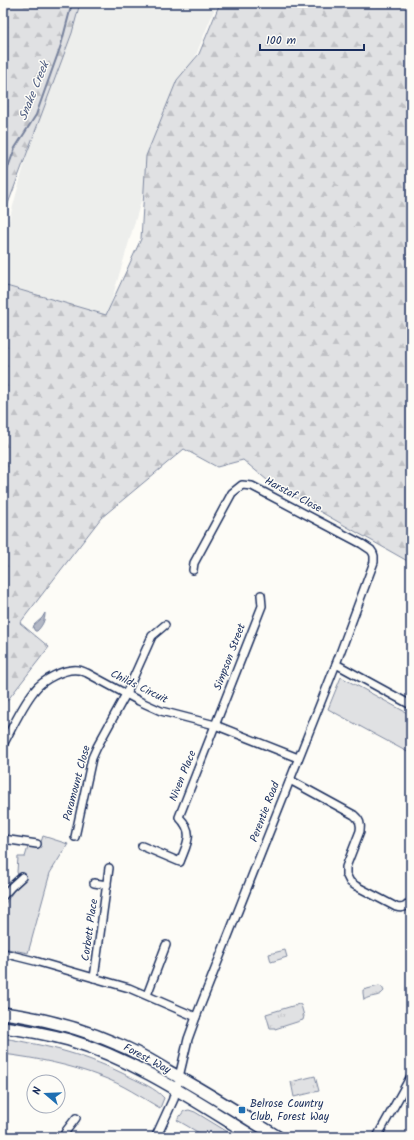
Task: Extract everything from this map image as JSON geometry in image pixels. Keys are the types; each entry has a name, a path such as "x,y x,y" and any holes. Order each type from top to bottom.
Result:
{"main road":[{"name":"Forest Way","path":"3,1013 44,1020 94,1035 129,1049 179,1077 278,1137"},
{"name":"Forest Way","path":"3,1027 61,1038 81,1044 121,1060 176,1090 254,1137"}],"street":[{"name":"Harstaf Close","path":"193,570 194,563 232,493 242,484 252,486 352,538 371,550 374,556"},
{"name":"Perentie Road","path":"179,1077 188,1039 196,1017 336,664 374,562 374,556"},
{"name":"Simpson Street","path":"215,725 262,606 261,595"},
{"name":"Paramount Close","path":"75,837 92,758 126,694 152,636 165,624"},
{"path":"336,664 411,705"},
{"name":"Childs Circuit","path":"3,745 35,690 44,682 56,675 67,670 78,670 87,673 161,711 215,725 298,758"},
{"name":"Niven Place","path":"142,846 180,862 189,839 185,824 179,817 215,725"},
{"path":"290,780 359,818 361,825 360,831 346,867 346,874 350,882 401,909 406,907 411,901"},
{"path":"3,839 37,844"},
{"name":"Corbett Place","path":"94,978 109,868"},
{"path":"3,896 22,877"},
{"name":"Corbett Place","path":"94,883 107,885"},
{"path":"147,995 166,945"},
{"path":"3,953 129,988 196,1017"},
{"path":"377,1137 411,1076"},
{"path":"156,1137 173,1100 179,1077"},
{"path":"63,1137 76,1118"}],"shaded area":[{"path":"66,3 217,3 153,161 106,319 82,313 3,284 3,243 53,58"},
{"path":"45,613 42,625 37,631 35,631 33,628 34,625"}],"green space":[{"path":"3,3 80,3 72,33 3,217"},
{"path":"220,3 411,3 411,563 273,485 243,460 217,467 184,449 101,518 20,623 49,647 3,706 3,285 106,315 141,239 146,156 177,80 199,54"},
{"path":"341,677 411,715 411,754 328,709"},
{"path":"43,836 68,844 50,873 28,953 3,948 3,907 14,890 26,879 21,873 18,875 18,857 25,857 28,847 39,848"},
{"path":"285,950 287,957 271,962 269,954"},
{"path":"379,986 382,987 384,991 382,993 364,1000 363,990"},
{"path":"299,1004 301,1005 304,1016 303,1020 275,1029 270,1028 266,1014"},
{"path":"3,1038 37,1044 68,1052 114,1069 157,1091 164,1098 160,1108 117,1083 90,1073 53,1062 3,1054"},
{"path":"315,1076 319,1091 294,1097 291,1082"},
{"path":"189,1110 195,1112 236,1137 206,1137 177,1120 184,1111"}],"waterway":[{"name":"Snake Creek","path":"3,181 15,148 36,115 61,45 72,3"}],"place":[{"name":"Belrose Country Club, Forest Way","path":"242,1110"}]}
